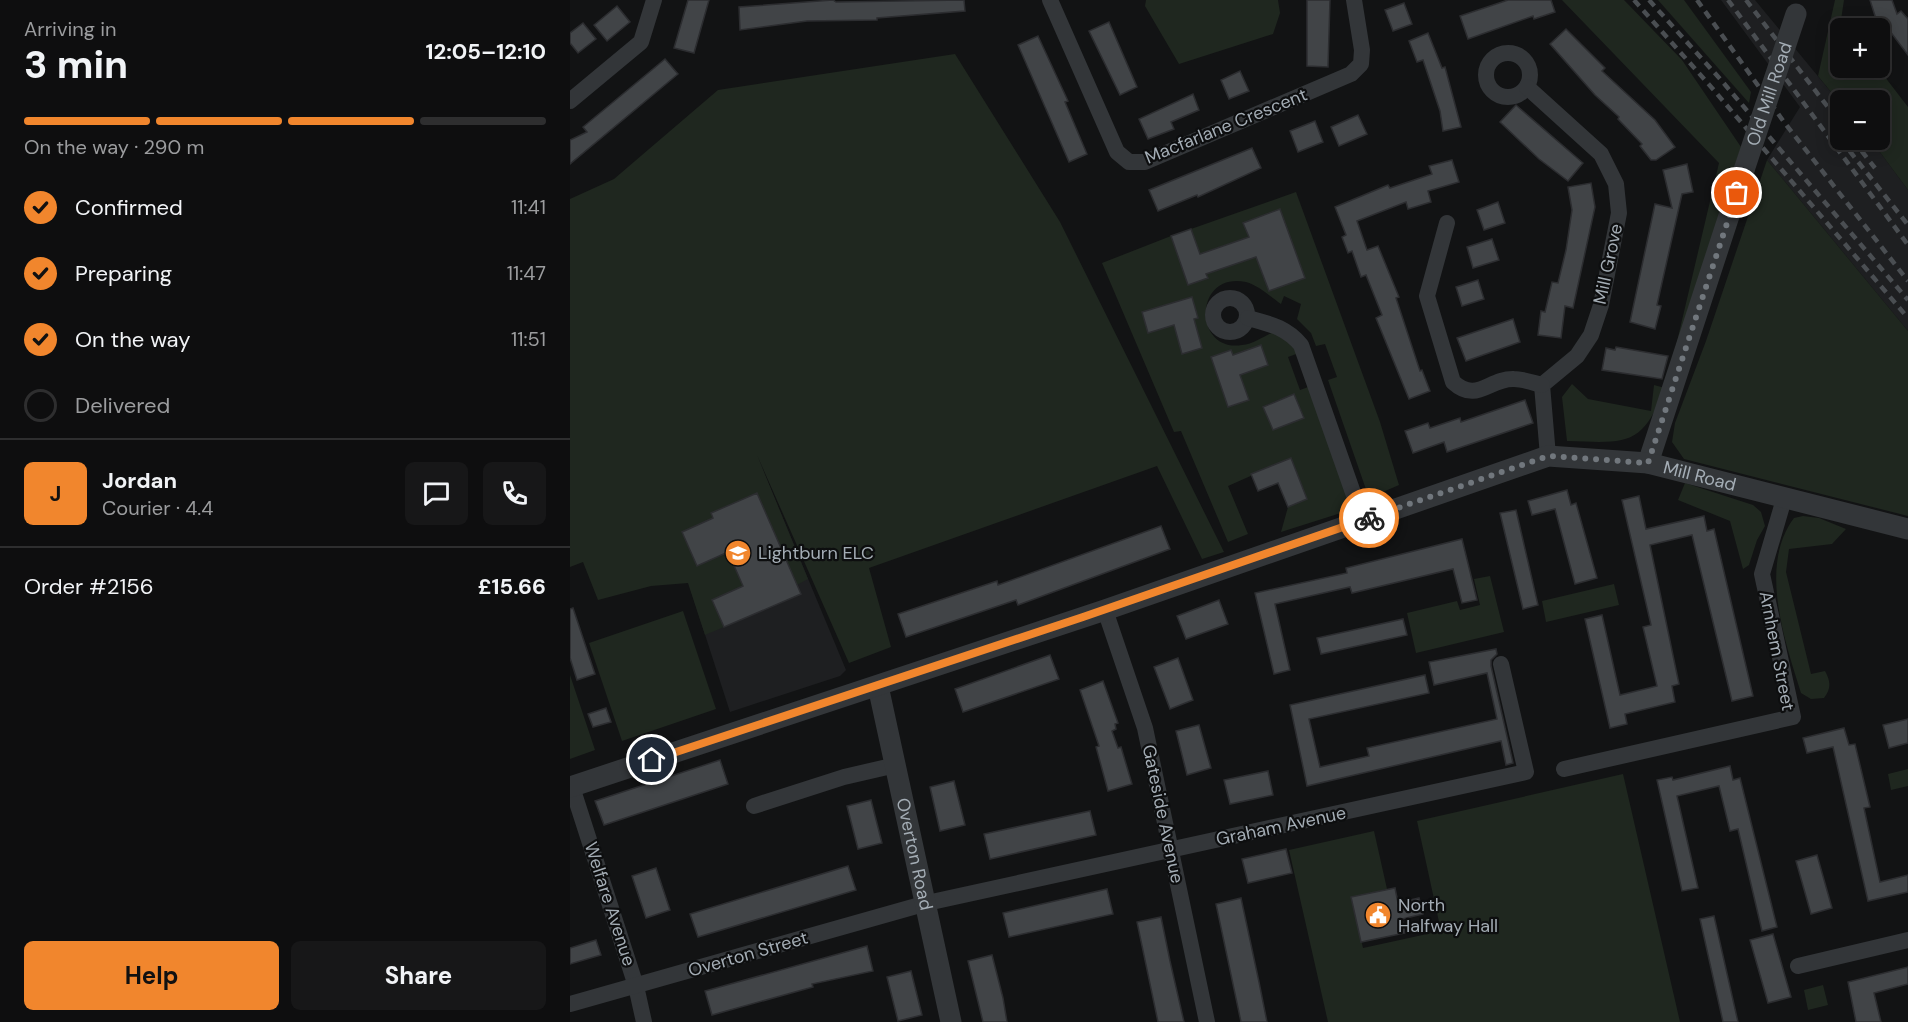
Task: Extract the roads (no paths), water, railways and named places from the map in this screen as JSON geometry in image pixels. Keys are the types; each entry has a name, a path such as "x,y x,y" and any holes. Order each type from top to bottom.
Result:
{"street":[{"path":"570,101 641,42 654,0"},
{"name":"Macfarlane Crescent","path":"1050,0 1118,153 1128,162 1145,162 1351,74 1361,64 1362,50 1354,0"},
{"name":"Old Mill Road","path":"1648,463 1799,7"},
{"name":"Mill Grove","path":"1527,87 1601,154 1616,184 1619,213 1601,305 1591,335 1577,356 1542,385"},
{"path":"1447,223 1427,296 1453,382 1461,390 1472,392 1513,378 1542,385 1548,456"},
{"path":"1248,318 1278,326 1291,333 1302,345 1363,521"},
{"name":"Mill Road","path":"571,787 1105,610 1548,456 1648,463 1718,478 1784,499 1908,529"},
{"name":"Arnhem Street","path":"1564,769 1793,717 1761,574 1784,499"},
{"name":"Gateside Avenue","path":"1105,610 1145,728 1207,1022"},
{"name":"Graham Avenue","path":"927,903 1526,772 1502,664"},
{"name":"Overton Road","path":"878,686 927,903 951,1022"},
{"path":"754,806 844,777 896,765"},
{"name":"Welfare Avenue","path":"571,787 636,986 644,1022"},
{"name":"Overton Street","path":"570,1004 927,903"},
{"path":"1798,966 1908,940"}],"railway":[{"path":"1634,0 1908,318"},
{"path":"1649,0 1721,80 1908,300"},
{"path":"1697,0 1784,122 1908,281"},
{"path":"1728,0 1908,245"},
{"path":"1746,0 1830,110"},
{"path":"1849,150 1908,225"},
{"path":"1861,150 1875,168"}],"place":[{"name":"Lightburn ELC","path":"738,553"},
{"name":"North Halfway Hall","path":"1378,915"}]}
